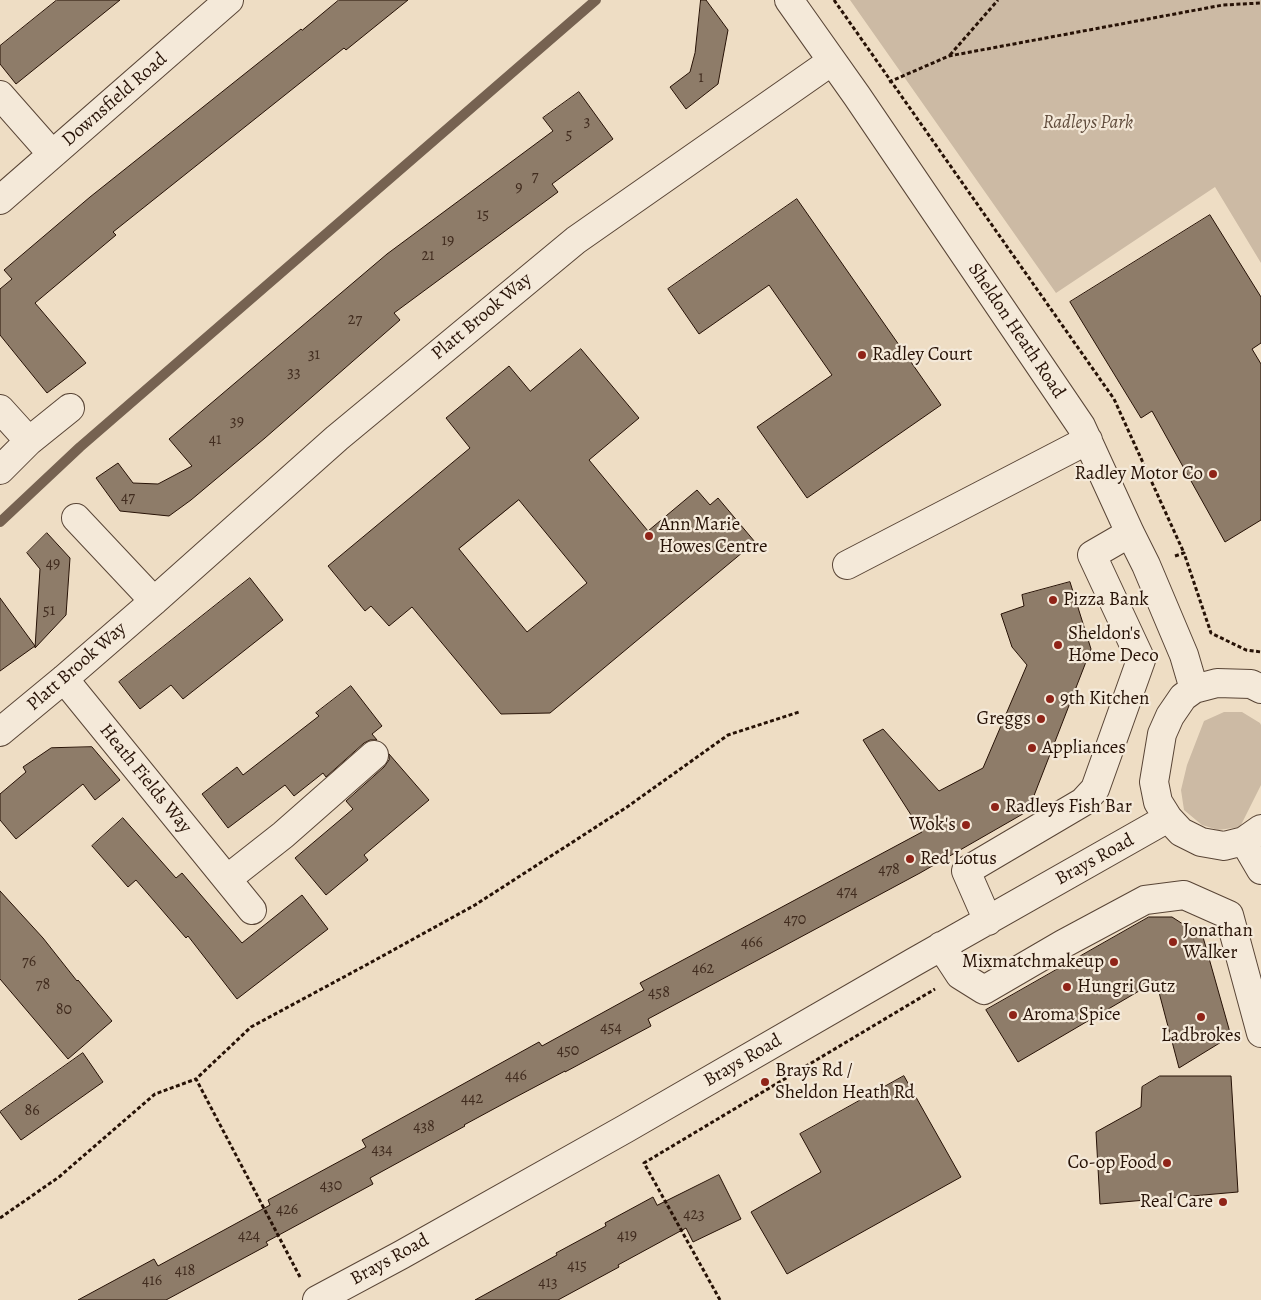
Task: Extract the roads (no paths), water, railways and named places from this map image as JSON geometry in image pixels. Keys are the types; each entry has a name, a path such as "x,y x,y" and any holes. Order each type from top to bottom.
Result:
{"street":[{"name":"Downsfield Road","path":"0,200 229,0"},
{"name":"Sheldon Heath Road","path":"789,0 857,96 1081,426 1146,565 1184,655 1194,689"},
{"name":"Platt Brook Way","path":"0,732 154,601 337,438 576,240 832,61"},
{"path":"0,95 52,154"},
{"path":"0,470 29,441 70,408"},
{"path":"0,410 29,441"},
{"path":"847,565 1088,440"},
{"path":"76,518 154,601"},
{"path":"988,921 966,871 1083,802 1095,789 1141,660 1092,555 1130,533"},
{"name":"Heath Fields Way","path":"64,679 252,910"},
{"path":"1261,689 1251,684 1217,683 1194,689 1183,697 1170,716 1162,734 1154,782 1158,802 1168,818 1181,832 1202,842 1224,846 1252,835 1261,870"},
{"path":"227,879 283,835 374,755"},
{"name":"Brays Road","path":"310,1291 401,1255 1168,818"},
{"path":"941,946 960,975 984,990 1063,944 1145,900 1184,896 1229,916 1261,1033"}],"waterway":[{"path":"0,522 80,447 596,0"}],"place":[{"name":"Radley Court","path":"862,355"},
{"name":"Radley Motor Co","path":"1213,474"},
{"name":"Ann Marie Howes Centre","path":"649,536"},
{"name":"Pizza Bank","path":"1053,600"},
{"name":"Sheldon's Home Deco","path":"1058,645"},
{"name":"9th Kitchen","path":"1050,699"},
{"name":"Greggs","path":"1041,719"},
{"name":"Appliances","path":"1032,748"},
{"name":"Radleys Fish Bar","path":"995,807"},
{"name":"Wok's","path":"966,825"},
{"name":"Red Lotus","path":"910,859"},
{"name":"Jonathan Walker","path":"1173,942"},
{"name":"Mixmatchmakeup","path":"1114,962"},
{"name":"Hungri Gutz","path":"1067,987"},
{"name":"Aroma Spice","path":"1013,1015"},
{"name":"Ladbrokes","path":"1201,1017"},
{"name":"Brays Rd / Sheldon Heath Rd","path":"765,1082"},
{"name":"Co-op Food","path":"1167,1163"},
{"name":"Real Care","path":"1223,1202"}],"park label":[{"name":"Radleys Park","path":"1088,123"}]}
